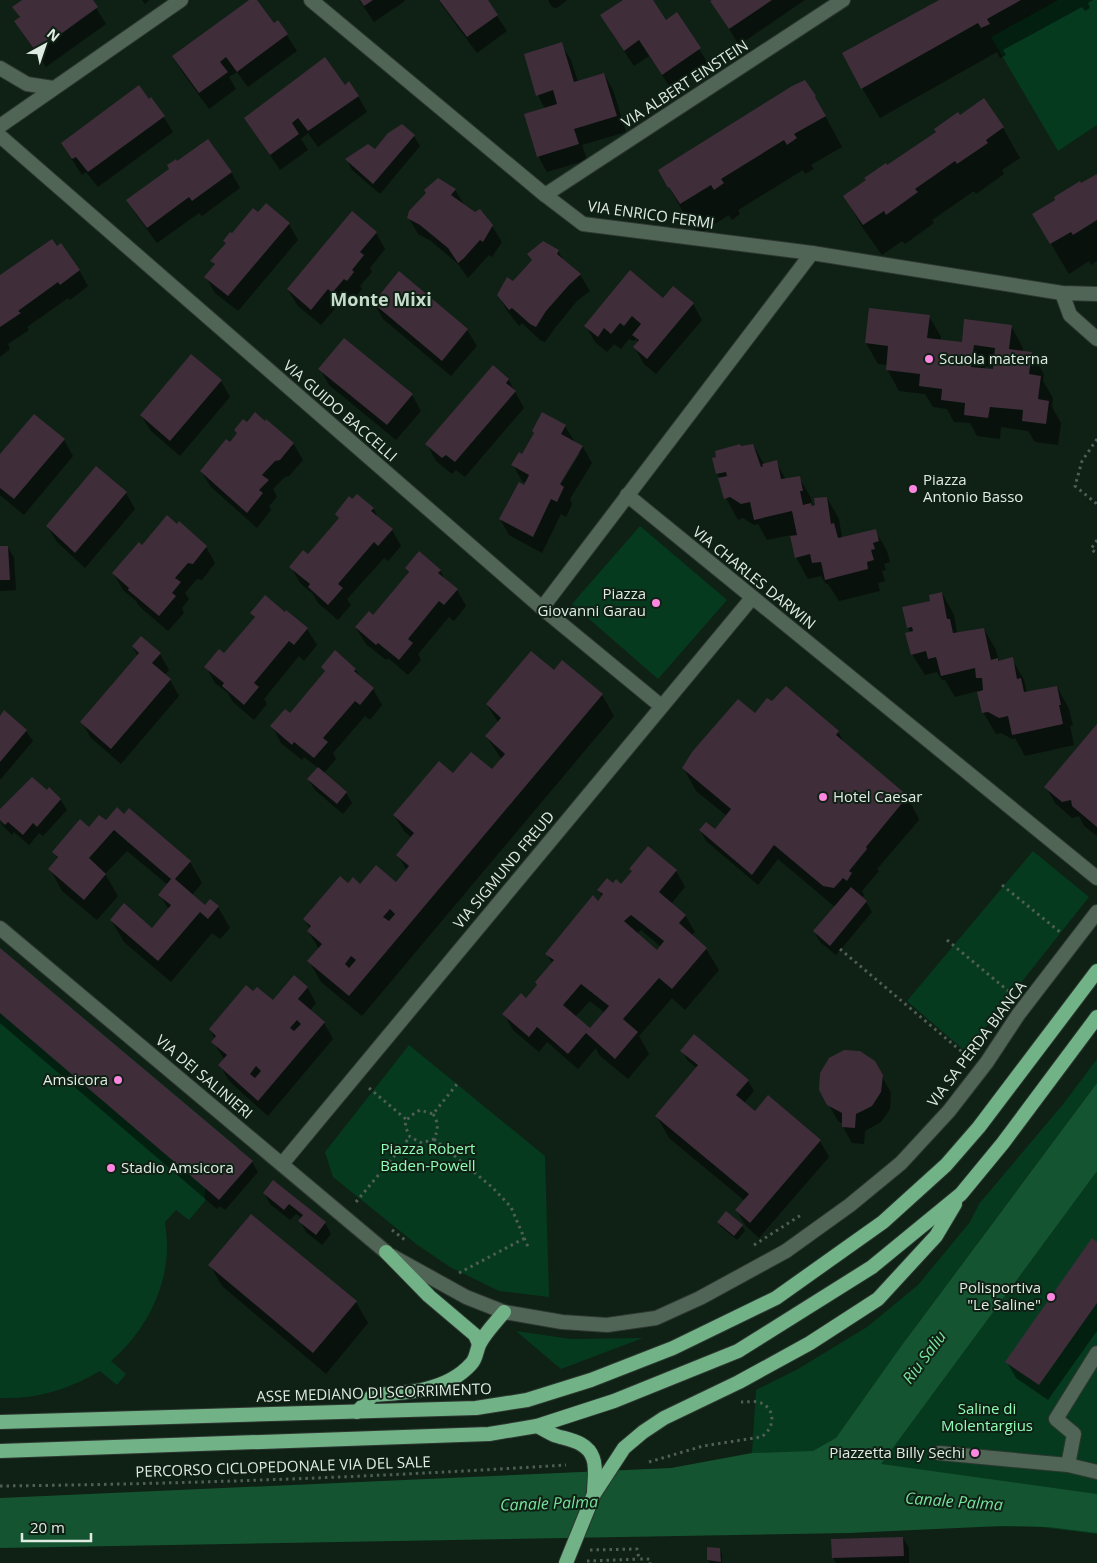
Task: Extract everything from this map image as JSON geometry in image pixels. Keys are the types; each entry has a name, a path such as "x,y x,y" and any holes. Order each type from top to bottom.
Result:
{"highway":[{"name":"ASSE MEDIANO DI SCORRIMENTO","path":"0,1422 476,1408 527,1400 591,1380 673,1348 776,1298 883,1222 946,1165 979,1127 1097,971"},
{"path":"568,1560 594,1494 624,1448 643,1432 664,1418 739,1382 810,1343 878,1299 936,1236 961,1194 1003,1143 1097,1018"},
{"path":"0,1451 489,1434 537,1426 614,1401 738,1351 872,1267 961,1194"},
{"path":"386,1252 429,1296 475,1335 479,1344"},
{"path":"357,1412 373,1395 409,1393 443,1384 471,1365 477,1357 479,1344 504,1312"},
{"path":"537,1426 583,1446 593,1458 594,1494"}],"street":[{"path":"0,126 181,0"},
{"name":"VIA ENRICO FERMI","path":"311,0 545,195 583,224 812,254 1062,293 1097,294"},
{"name":"VIA ALBERT EINSTEIN","path":"545,195 842,0"},
{"path":"0,68 27,84 53,88"},
{"name":"VIA GUIDO BACCELLI","path":"0,136 542,608 661,706"},
{"path":"542,608 812,254"},
{"path":"1062,293 1070,315 1097,339"},
{"name":"VIA CHARLES DARWIN","path":"627,495 1097,878"},
{"name":"VIA SIGMUND FREUD","path":"282,1164 752,598"},
{"name":"VIA SA PERDA BIANCA","path":"386,1252 466,1297 504,1312 562,1322 607,1325 656,1318 700,1298 786,1251 850,1205 901,1162 949,1111 1097,912"},
{"name":"VIA DEI SALINIERI","path":"0,928 386,1252"},
{"path":"1068,1465 1074,1434 1056,1419 1097,1353"},
{"path":"939,1453 1068,1465 1097,1472"}],"path":[{"path":"1097,438 1082,461 1075,486 1097,504"},
{"path":"1097,540 1091,549 1097,554"},
{"path":"1002,885 1066,937"},
{"path":"947,940 1017,997"},
{"path":"840,949 968,1058 974,1050"},
{"path":"355,1076 407,1120"},
{"path":"433,1114 457,1084"},
{"path":"420,1110 433,1114 437,1119 438,1130 434,1139 422,1143 410,1137 405,1126 410,1116 420,1110"},
{"path":"364,1208 355,1204 410,1137"},
{"path":"434,1139 492,1187 511,1207 528,1247"},
{"path":"754,1246 802,1214"},
{"path":"386,1226 408,1243"},
{"path":"388,1232 403,1244"},
{"path":"462,1277 457,1275 525,1238"},
{"path":"649,1462 703,1446 761,1437 766,1434 772,1423 772,1416 763,1404 756,1402 733,1402"},
{"name":"PERCORSO CICLOPEDONALE VIA DEL SALE","path":"0,1486 167,1484 566,1465"},
{"path":"588,1545 590,1550 637,1549 639,1559"},
{"path":"568,1560 650,1559 650,1563"}],"green space":[{"path":"1058,0 1097,0 1097,125 1058,151 991,37"},
{"path":"640,526 727,600 658,679 572,604"},
{"path":"1033,851 1089,897 966,1052 907,1001"},
{"name":"Stadio Amsicora","path":"0,948 237,1147 205,1188 205,1201 189,1220 176,1210 165,1222 167,1249 162,1281 151,1311 143,1325 123,1350 111,1361 126,1374 117,1385 100,1371 88,1378 52,1392 27,1397 0,1398"},
{"name":"Piazza Robert Baden-Powell","path":"409,1045 545,1156 549,1297 499,1291 450,1267 416,1244 333,1177 325,1152"},
{"name":"Saline di Molentargius","path":"1097,1059 1097,1083 899,1349 1097,1099 1097,1534 1032,1526 926,1527 805,1452 752,1453 756,1390 798,1369 867,1327 918,1285 970,1222 979,1204 1064,1103"},
{"path":"516,1331 571,1339 643,1338 561,1369"}],"water":[{"path":"1097,1083 1097,1171 881,1464 1097,1494 1097,1533 1048,1527 1001,1526 849,1533 0,1548 0,1498 671,1468 752,1453 813,1451 836,1438 902,1345"}],"building":[{"path":"22,0 93,0 98,7 36,52 14,21 20,17 12,7"},
{"path":"249,0 257,0 274,23 278,20 288,34 237,72 226,57 220,62 228,72 199,93 172,56"},
{"path":"360,0 373,0 364,6"},
{"path":"439,0 488,0 498,15 467,37"},
{"path":"623,0 653,0 666,20 677,12 701,48 662,75 639,40 624,51 600,15"},
{"path":"772,0 729,29 710,1"},
{"path":"939,0 1021,0 987,19 990,24 981,28 978,23 861,89 842,53"},
{"path":"562,42 574,82 604,73 617,116 574,129 579,144 537,157 524,114 557,104 553,90 536,96 524,54"},
{"path":"325,57 345,85 349,81 359,96 308,131 298,118 292,123 299,134 270,155 244,118"},
{"path":"805,80 826,116 794,134 797,138 787,145 784,140 721,179 724,183 714,190 711,185 680,204 658,170 792,86"},
{"path":"139,85 165,116 88,172 76,157 72,159 61,143"},
{"path":"984,98 1004,127 986,140 988,143 957,164 955,161 915,189 918,192 886,215 884,211 863,225 843,196 866,180 864,178 936,132 934,129 958,112 960,115"},
{"path":"402,124 415,135 373,184 345,159 368,144 375,149 388,133"},
{"path":"208,139 232,172 192,201 189,197 147,228 126,200 169,169 167,165 176,159 177,161"},
{"path":"1097,174 1097,220 1073,235 1071,232 1050,244 1032,214 1055,200 1054,197 1080,181 1081,183"},
{"path":"438,178 456,189 451,195 475,212 480,209 493,225 483,242 480,240 458,263 448,248 420,225 407,218 409,211 426,193 424,190"},
{"path":"266,203 290,223 228,296 204,277 215,264 210,261 226,243 223,241 230,232 232,233 253,208 258,212"},
{"path":"352,211 377,232 360,252 364,255 352,270 354,272 347,281 344,279 332,293 328,289 311,310 287,289"},
{"path":"52,239 57,246 61,243 80,270 60,285 58,282 18,311 21,313 0,327 0,275"},
{"path":"543,241 559,250 557,254 581,274 546,311 536,327 512,308 509,310 497,295 507,277 513,281 532,260 527,254"},
{"path":"630,270 663,298 673,286 694,303 647,359 633,347 639,340 632,335 641,324 632,316 624,326 620,323 611,334 604,328 598,337 584,326"},
{"path":"399,271 468,329 442,361 373,303"},
{"name":"Scuola materna","path":"869,308 930,315 927,338 962,342 964,319 1012,325 1009,349 1032,352 1029,374 1041,376 1038,399 1049,401 1046,424 1022,421 1023,410 990,407 988,418 964,415 965,403 941,400 942,389 919,386 920,374 886,370 888,346 865,343","holes":["974,345 995,348 993,369 971,367"]},
{"path":"344,338 413,394 387,425 318,369"},
{"path":"191,354 222,380 170,441 140,415"},
{"path":"493,365 509,379 506,383 516,391 455,462 446,455 442,458 425,444"},
{"path":"255,412 294,443 280,460 275,461 262,475 269,480 259,490 263,493 247,513 200,471 226,439 230,442 237,433 234,430 243,419 247,422"},
{"path":"542,412 566,425 561,434 583,446 560,484 564,487 557,502 551,499 533,537 499,519 519,482 524,485 529,475 511,465 519,452 522,454 534,433 532,431"},
{"path":"34,414 65,439 14,499 0,488 0,454"},
{"path":"740,444 741,446 753,444 761,467 763,466 762,464 777,460 781,479 800,476 803,491 800,491 803,505 811,503 812,506 815,505 814,498 827,497 831,524 834,523 838,538 876,529 879,541 873,543 875,549 871,550 874,560 867,562 868,569 825,580 821,562 812,563 810,554 795,558 790,536 797,535 792,511 754,520 750,502 741,504 730,497 724,499 718,478 727,476 726,472 716,474 712,458 716,457 715,451"},
{"path":"96,466 127,492 75,553 46,526"},
{"path":"357,494 374,508 371,511 393,529 378,546 374,542 338,584 343,588 328,605 308,587 310,584 289,567 303,550 308,554 339,518 335,514 349,496 352,499"},
{"path":"167,515 177,524 179,521 207,546 193,564 188,563 175,578 181,582 172,593 176,596 159,616 128,590 129,588 112,573 139,542 142,545"},
{"path":"0,546 8,546 10,580 0,580"},
{"path":"419,551 441,570 438,573 458,589 444,605 439,601 408,639 413,643 399,660 378,643 376,645 355,627 369,611 373,615 409,572 405,568"},
{"path":"942,592 947,619 950,619 953,633 984,628 991,660 998,658 998,661 1013,657 1017,679 1021,678 1024,692 1057,686 1063,724 1012,735 1008,716 999,718 988,712 982,713 977,692 983,690 982,678 976,678 975,668 941,676 936,657 928,659 926,651 911,655 905,633 913,631 912,627 907,628 902,607 930,601 929,595"},
{"path":"265,595 308,628 294,645 289,641 254,683 259,687 244,705 222,686 224,683 204,667 219,649 224,653 255,617 250,613"},
{"path":"141,636 161,653 152,663 171,679 111,749 80,722 139,653 132,646"},
{"path":"335,650 356,669 354,671 374,688 360,705 355,701 323,738 328,742 314,758 294,742 292,745 270,726 285,709 290,713 325,671 321,667"},
{"path":"531,651 554,670 562,660 603,694 349,996 307,961 322,944 307,931 311,926 303,919 340,876 348,883 353,877 360,884 376,865 396,882 409,866 396,855 414,833 393,815 439,761 453,773 471,752 492,769 505,754 485,736 501,718 486,704","holes":["390,909 395,914 389,921 383,917","351,956 356,960 349,968 345,964"]},
{"path":"786,686 839,731 836,735 908,796 866,847 867,849 849,871 852,873 847,881 843,878 834,888 823,886 774,845 752,875 699,830 706,822 715,829 731,809 682,768 692,752 738,699 755,713 767,698 772,701"},
{"path":"4,710 27,730 0,762 0,716"},
{"path":"1097,724 1097,827 1072,806 1071,800 1062,802 1044,787"},
{"path":"318,767 347,792 337,804 307,779"},
{"path":"32,777 47,790 49,787 61,799 37,827 33,823 23,835 8,822 5,825 0,820 0,809"},
{"path":"117,807 124,814 129,808 191,861 175,879 205,905 210,899 219,906 208,919 200,912 158,961 110,920 124,903 152,928 171,905 158,895 171,879 114,830 89,858 106,874 84,900 48,869 58,857 52,852 80,819 89,827 99,815 106,820"},
{"path":"648,846 677,870 659,892 686,915 679,923 707,948 672,989 659,978 623,1019 638,1032 615,1059 586,1033 568,1054 537,1027 529,1037 502,1014 521,993 526,998 537,985 535,982 554,960 545,954 593,895 598,901 603,894 597,890 607,878 613,883 616,879 621,884 632,871 629,869","holes":["631,915 664,941 657,950 624,921","581,984 609,1006 590,1028 563,1005"]},
{"path":"851,887 867,901 830,946 813,931"},
{"name":"Amsicora","path":"0,948 253,1161 219,1200 0,1013"},
{"path":"294,975 308,987 298,999 325,1022 258,1101 218,1065 227,1055 211,1042 216,1036 209,1029 246,985 253,991 257,987 273,1000","holes":["297,1020 301,1024 294,1031 290,1028","256,1066 261,1071 255,1078 250,1074"]},
{"path":"694,1034 749,1080 736,1095 755,1111 768,1095 821,1140 750,1223 735,1210 749,1194 655,1116 698,1065 680,1051"},
{"path":"844,1050 860,1051 875,1061 883,1075 881,1092 872,1106 856,1114 855,1128 842,1127 842,1113 827,1105 819,1090 820,1073 829,1058"},
{"path":"273,1180 326,1222 316,1235 298,1221 303,1215 289,1204 284,1210 263,1193"},
{"path":"726,1211 743,1225 734,1236 717,1222"},
{"path":"251,1214 357,1301 313,1353 208,1265"},
{"path":"1092,1238 1097,1242 1097,1303 1039,1385 1005,1362"},
{"path":"903,1537 904,1556 832,1558 831,1539"},
{"path":"707,1547 720,1548 721,1562 707,1560"}],"place":[{"name":"Scuola materna","path":"929,359"},
{"name":"Piazza Antonio Basso","path":"913,489"},
{"name":"Piazza Giovanni Garau","path":"656,603"},
{"name":"Hotel Caesar","path":"823,797"},
{"name":"Amsicora","path":"118,1080"},
{"name":"Stadio Amsicora","path":"111,1168"},
{"name":"Polisportiva \"Le Saline\"","path":"1051,1297"},
{"name":"Piazzetta Billy Sechi","path":"975,1453"}],"district":[{"name":"Monte Mixi","path":"381,300"}],"water label":[{"name":"Riu Saliu","path":"924,1357"},
{"name":"Canale Palma","path":"954,1501"},
{"name":"Canale Palma","path":"549,1503"}]}
